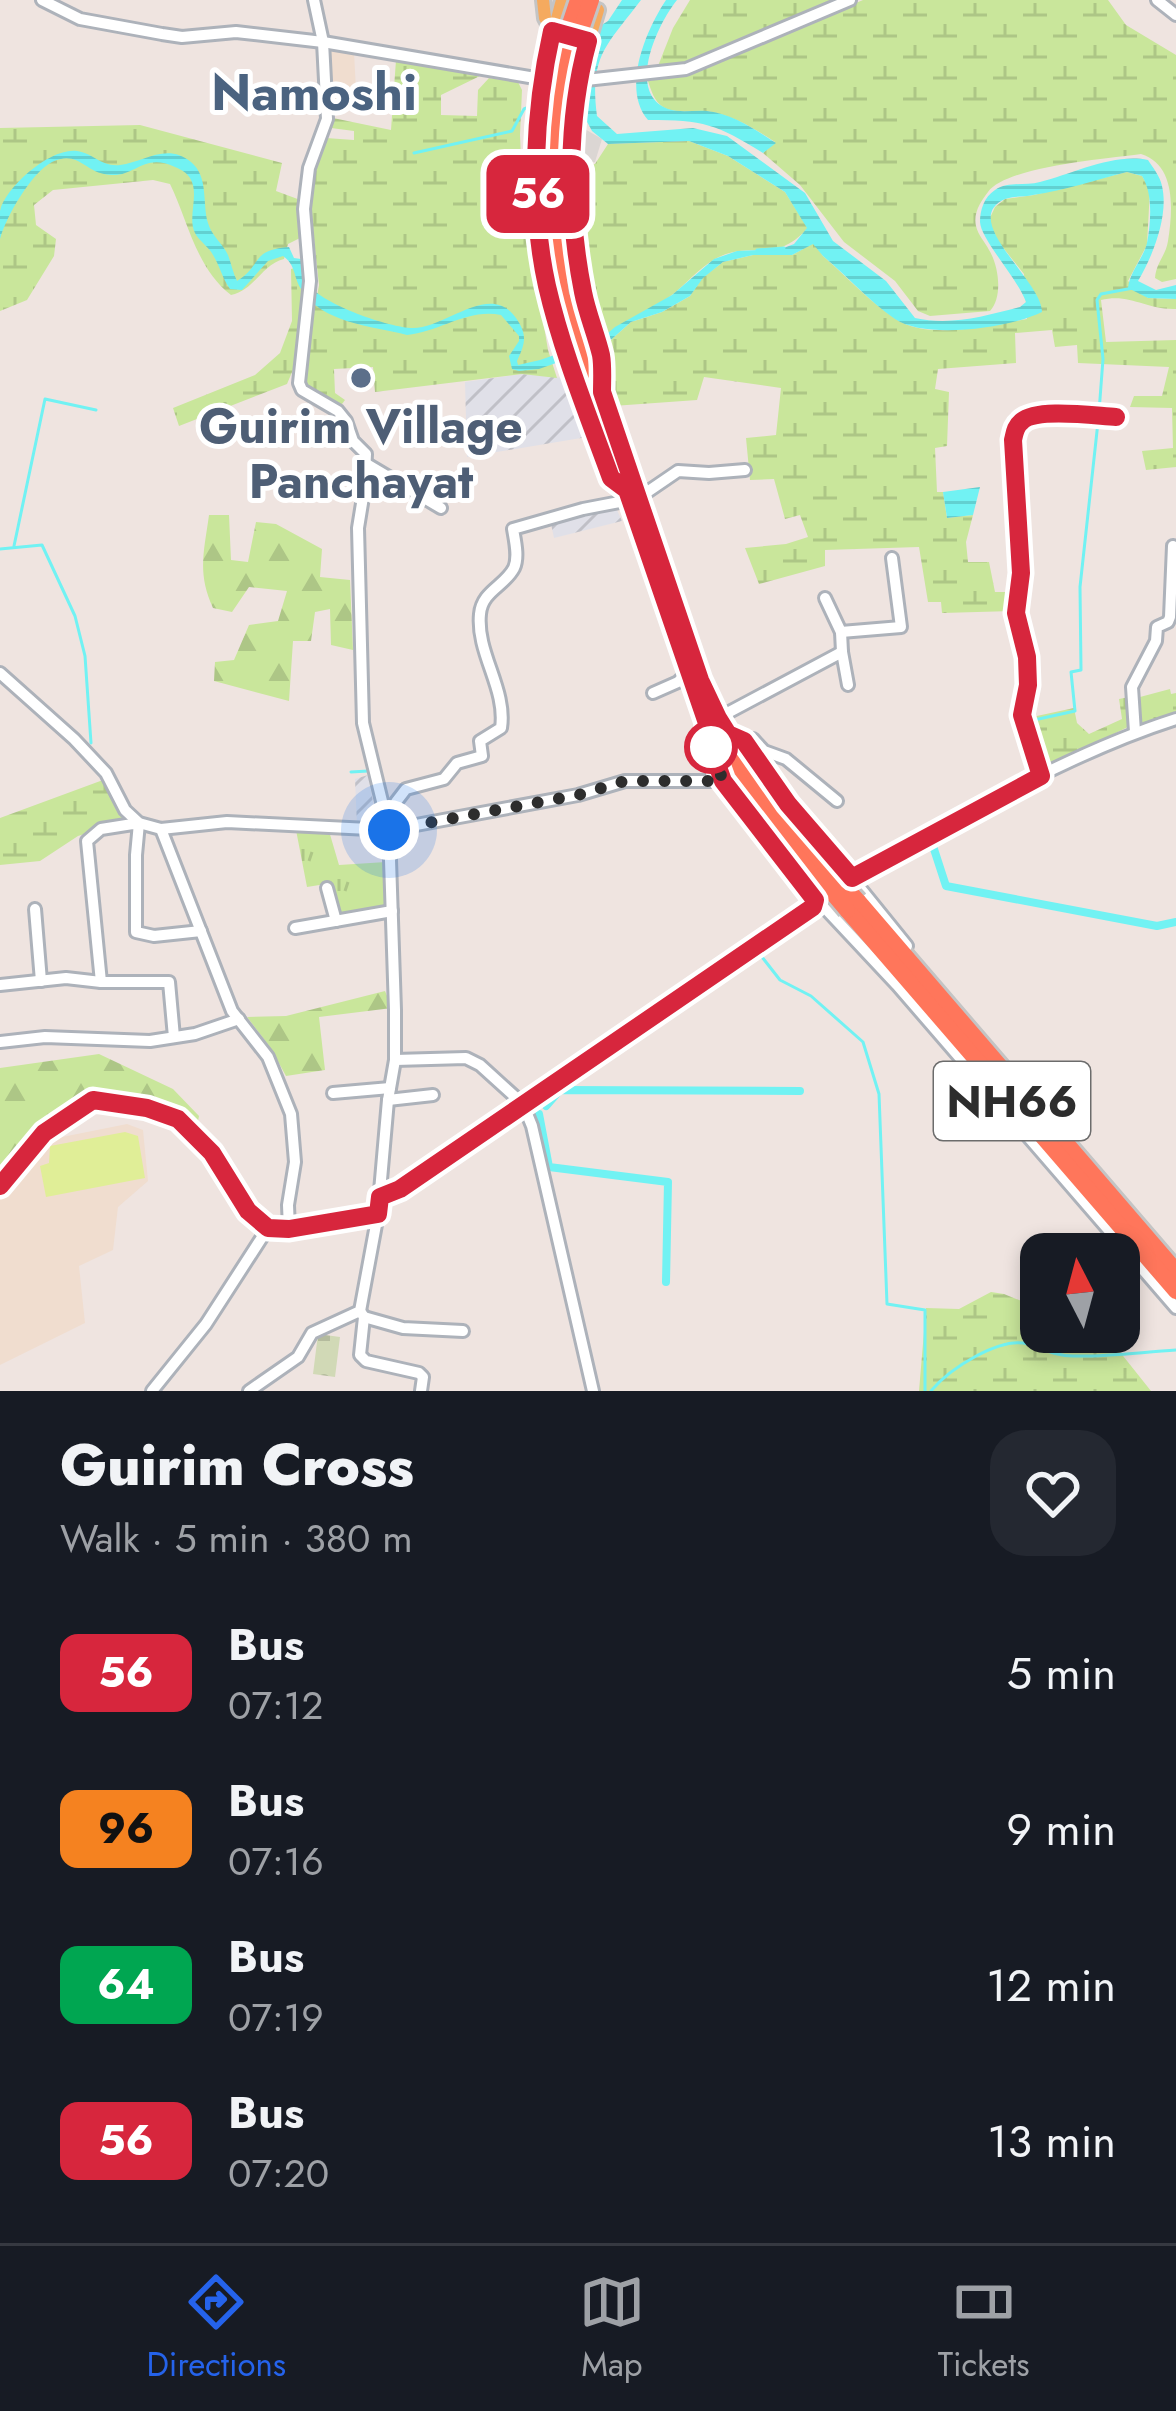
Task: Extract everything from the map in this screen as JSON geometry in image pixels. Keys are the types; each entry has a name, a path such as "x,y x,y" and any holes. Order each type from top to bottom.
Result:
{"highway":[{"name":"NH66","path":"578,0 548,125 546,189 561,294 688,672 730,764 768,818 824,873 1176,1292"},
{"name":"NH66","path":"596,3 566,57 560,190 572,291 631,497 712,720 735,737 824,873"},
{"path":"539,105 540,239 547,285 611,478 631,497"},
{"path":"574,123 573,235 583,295 601,355 602,392"},
{"path":"712,720 706,734 723,781 819,904"},
{"path":"735,737 852,878"},
{"name":"NH66","path":"852,906 1176,1271"}],"main road":[{"path":"539,105 549,24 543,0"},
{"path":"549,24 563,0 596,3 574,123"},
{"path":"549,24 588,41"}],"street":[{"path":"42,0 70,15 182,37 236,32 542,74"},
{"path":"70,15 72,0"},
{"path":"314,0 323,42 327,119 309,168 304,209 310,281 299,383 302,390 338,411 353,441 366,454 358,527 363,723 389,830 392,911 395,1060 360,1355 366,1361 419,1373 421,1391"},
{"path":"585,81 686,69 850,0"},
{"path":"1157,0 1176,15"},
{"path":"260,92 326,108"},
{"path":"1041,776 1022,715 1028,685 1027,657 1016,613 1021,573 1013,440 1025,418 1046,414 1116,417"},
{"path":"365,463 441,508"},
{"path":"389,830 396,802 406,789 444,779 457,763 482,756 480,742 501,728 503,711 479,617 485,598 514,568 513,529 631,497 678,471 746,470"},
{"path":"1135,732 1132,687 1156,641 1157,627 1170,616 1173,546"},
{"path":"841,632 902,627 892,558"},
{"path":"825,598 841,632 848,685"},
{"path":"712,720 842,652"},
{"path":"653,693 688,672"},
{"path":"0,673 106,772 125,811 139,823 161,830 227,821 389,830 578,795 625,781 723,781"},
{"path":"380,1197 400,1189 852,878 1041,776 1135,732 1176,719"},
{"path":"735,737 753,739 764,751 786,759 837,801"},
{"path":"139,823 136,932 154,936 201,931"},
{"path":"101,982 87,841 100,829 139,823"},
{"path":"161,830 232,1011 268,1057 291,1114 295,1162 289,1229"},
{"path":"852,878 1176,1260"},
{"path":"327,888 336,921"},
{"path":"819,904 897,985 1176,1308"},
{"path":"35,909 41,981"},
{"path":"295,928 392,911"},
{"path":"0,985 66,979 169,982 175,1037"},
{"path":"0,1042 45,1037 150,1041 196,1034 238,1019"},
{"path":"395,1060 466,1058 523,1104 593,1391"},
{"path":"333,1093 434,1095"},
{"path":"0,1186 44,1133 93,1100 147,1108 178,1119 212,1153 248,1211 268,1228 289,1229 378,1214"},
{"path":"152,1391 206,1324 268,1228"},
{"path":"249,1391 298,1357 311,1333 362,1314 403,1328 464,1330"}],"shaded area":[{"path":"329,48 354,52 357,108 335,106"},
{"path":"577,113 582,113 583,128 602,139 595,162 576,164"},
{"path":"522,374 574,379 593,436 467,457 465,382"},
{"path":"616,508 622,521 554,538 550,519"},
{"path":"368,775 377,824 357,825 355,779"},
{"path":"127,1124 143,1130 148,1181 118,1207 113,1250 79,1266 85,1323 0,1365 0,1195 52,1139"}],"green space":[{"path":"690,0 836,0 692,62 658,66"},
{"path":"863,0 1108,0 1126,25 1176,55 1176,279 1162,282 1155,278 1167,246 1171,215 1170,190 1161,168 1141,154 1083,161 1015,176 988,192 975,221 997,273 994,305 990,311 930,316 918,311 895,281 844,242 800,185 763,153 775,142 721,114 668,109 653,95 648,81 692,72"},
{"path":"396,60 482,75 441,95 441,115 477,116 478,90 489,78 518,82 522,90 523,201 557,378 522,374 375,392 373,367 334,369 335,393 345,400 339,408 307,386 303,374 319,285 310,203 313,172 326,138 354,140 354,131 331,128 333,118 391,130"},
{"path":"140,125 282,163 276,191 303,201 302,237 288,244 284,259 231,295 201,258 170,184 153,180 53,190 34,205 36,225 56,239 54,256 27,300 0,311 0,128"},
{"path":"689,141 728,156 785,192 808,228 784,246 715,259 672,295 601,339 579,241 577,166 595,164 608,144"},
{"path":"1127,172 1142,176 1150,189 1147,245 1128,281 1148,298 1176,299 1176,309 1101,300 1106,342 1176,340 1176,467 1146,470 1142,451 1173,448 1172,408 1130,407 1134,396 1162,396 1169,367 1078,363 1077,345 1055,347 1052,330 1015,333 1016,363 938,369 935,389 949,392 947,446 935,448 937,492 943,492 947,518 973,515 966,542 968,562 989,562 995,592 1016,592 1013,611 942,613 941,602 928,602 919,547 825,550 825,566 759,584 745,548 808,537 800,515 785,519 774,479 750,480 746,438 776,435 781,388 704,377 697,400 613,406 604,346 631,322 690,296 702,278 723,262 753,255 792,255 814,243 868,297 909,326 960,330 1027,319 1024,274 993,235 989,220 995,207 1005,199"},
{"path":"304,265 298,358 287,384 179,426 173,408 255,375 280,353 292,321 291,269"},
{"path":"209,515 229,515 231,560 248,562 256,522 276,524 322,549 320,577 350,580 353,650 331,645 330,609 315,612 311,641 293,641 289,701 214,681 215,662 234,660 249,625 278,621 287,591 249,587 232,612 213,608 203,573"},
{"path":"1170,689 1171,694 1176,693 1176,715 1140,725 1140,697"},
{"path":"1129,697 1132,725 1044,768 1032,734 1032,717 1074,708 1077,723 1089,734 1122,719 1119,699"},
{"path":"103,780 126,821 78,836 40,861 0,865 0,818"},
{"path":"296,830 329,831 339,865 386,862 388,907 337,914 332,883 307,887"},
{"path":"385,991 392,1008 319,1017 325,1070 286,1076 247,1017 286,1016"},
{"path":"99,1054 173,1089 199,1116 197,1126 150,1102 102,1098 71,1110 0,1169 0,1068"},
{"path":"125,1132 138,1136 145,1178 46,1197 40,1166 49,1163 50,1146"},
{"path":"991,1292 1020,1300 1020,1353 1121,1353 1151,1391 919,1391 926,1308 959,1309"},
{"path":"318,1334 340,1337 335,1377 313,1374"}],"water":[{"path":"622,0 641,0 598,65 597,116 617,134 693,128 727,136 805,193 833,241 886,281 915,318 955,320 1020,307 1026,302 1022,293 982,230 985,200 1005,186 1040,182 1121,159 1148,160 1160,179 1161,222 1138,281 1156,290 1176,285 1176,299 1148,298 1128,288 1147,243 1150,208 1142,176 1127,172 1008,198 993,209 996,236 1038,299 1042,312 1028,318 968,329 909,325 876,304 813,244 792,255 753,255 723,262 690,296 631,322 604,346 539,369 519,371 512,369 509,356 519,336 501,315 465,317 407,335 363,325 334,316 310,300 283,256 268,261 242,290 230,289 195,233 190,178 163,163 115,175 97,172 74,159 52,162 20,196 0,239 0,211 10,191 55,155 77,151 120,165 173,154 197,168 208,223 237,281 268,251 289,247 294,258 301,259 307,282 316,292 357,314 389,324 413,328 481,305 506,308 524,335 518,365 601,339 672,295 714,259 737,251 781,249 794,244 807,228 785,192 728,156 689,141 608,144 592,131 582,109 583,85 597,28"},
{"path":"666,0 677,0 649,57 647,74 655,101 668,109 707,111 743,123 776,143 763,153 709,126 648,120 637,92 639,60"},
{"path":"980,487 973,515 947,518 943,492"}],"waterway":[{"path":"414,153 512,131 524,109 534,105"},
{"path":"757,250 784,248"},
{"path":"1099,412 1103,359 1097,300 1101,294 1133,288"},
{"path":"14,546 45,399 96,410"},
{"path":"1034,720 1075,711 1071,672 1081,670 1080,587 1098,422"},
{"path":"0,549 42,545 75,616 85,656 91,743"},
{"path":"351,772 368,771"},
{"path":"932,843 946,886 1157,926 1176,922"},
{"path":"762,957 780,980 811,996 863,1042 879,1094 887,1304 925,1310 925,1391"},
{"path":"546,1106 560,1090 800,1091"},
{"path":"539,1114 549,1167 668,1182 666,1282"},
{"path":"931,1391 962,1364 1004,1345 1028,1344 1073,1356 1176,1350"}],"bus line":[{"name":"56","path":"0,1186 44,1133 93,1100 147,1108 178,1119 212,1153 248,1211 268,1228 289,1229 378,1214 380,1197 400,1189 813,907 815,900 723,781 627,490 611,478 568,358 547,285 540,239 536,145 541,79 552,31 588,41 577,81 572,178 573,235 583,295 601,355 602,392 700,680 728,734 744,741 788,804 852,878 1041,776 1022,715 1028,685 1027,657 1016,613 1021,573 1013,440 1025,418 1046,414 1116,417"}],"place":[{"name":"Guirim Village Panchayat","path":"361,378"}],"district":[{"name":"Namoshi","path":"314,92"}],"route":[{"path":"389,830 578,795 625,781 723,781 711,747"}]}
